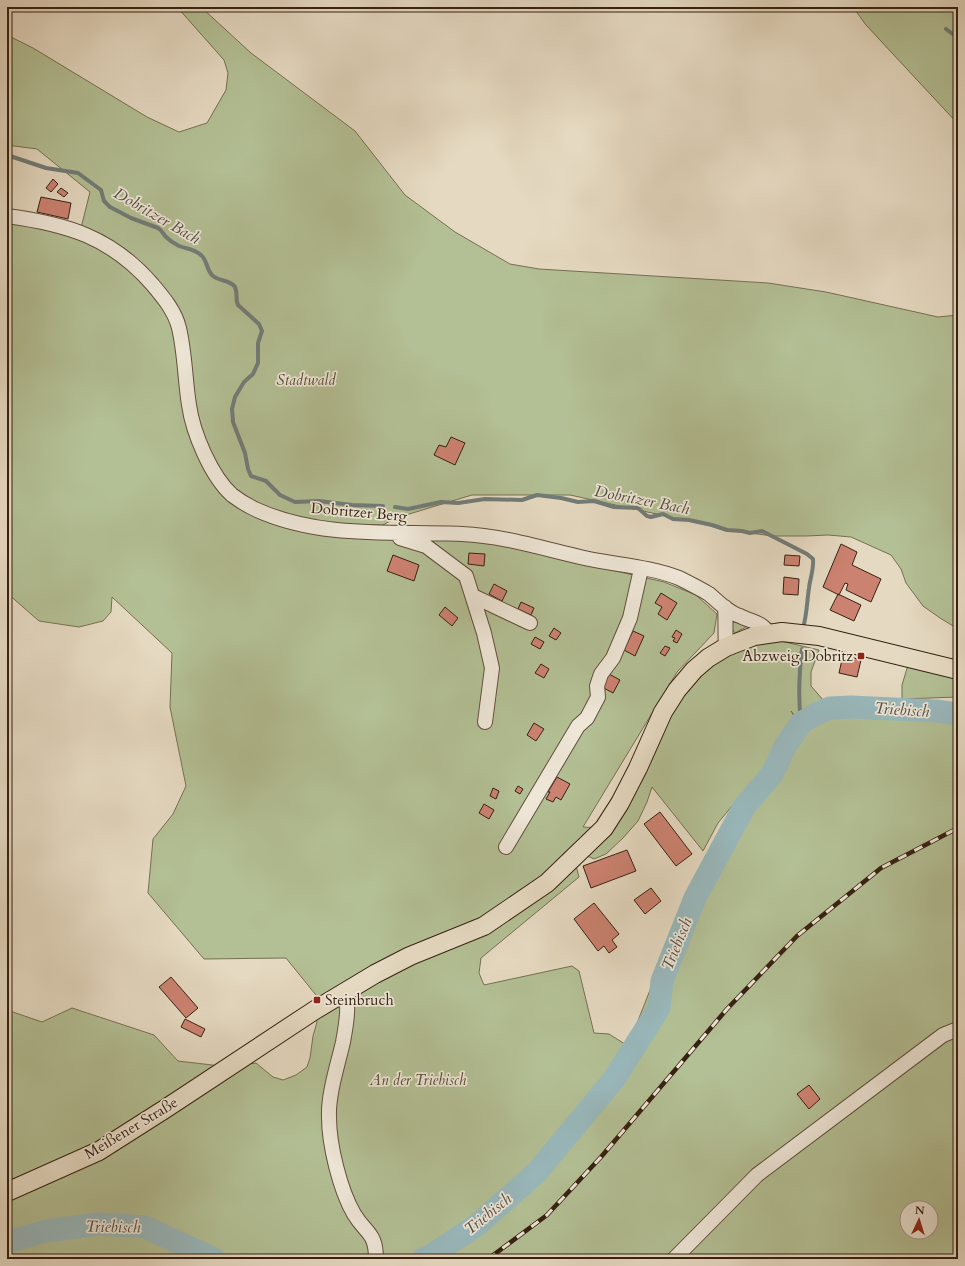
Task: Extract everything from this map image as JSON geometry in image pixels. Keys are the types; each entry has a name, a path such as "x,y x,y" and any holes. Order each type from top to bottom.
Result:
{"main road":[{"name":"Meißener Straße","path":"7,1192 99,1151 314,1010 375,974 410,956 484,926 547,883 604,828 620,804 663,712 677,690 694,670 708,658 726,647 743,640 768,633 782,632 819,636 958,670"}],"street":[{"name":"Dobritzer Berg","path":"7,216 70,228 103,243 126,258 164,298 179,326 189,405 196,433 208,460 223,485 239,500 257,510 301,524 324,529 387,533 463,534 505,539 592,560 661,572 691,584 708,594 738,616 761,625 768,633"},
{"path":"387,533 426,546 466,576 473,596 492,668 485,722"},
{"path":"506,847 578,726 587,718 598,697 597,686 601,674 613,658 630,618 641,569"},
{"path":"473,596 530,623"},
{"path":"724,607 726,622 726,647"},
{"path":"342,994 346,1004 347,1013 333,1087 329,1116 330,1134 346,1197 354,1214 373,1238 376,1255"},
{"path":"674,1259 757,1175 943,1035 958,1029"}],"green space":[{"path":"177,7 201,7 251,53 355,131 405,195 455,232 510,264 539,269 768,283 826,292 938,317 958,315 958,629 923,606 906,583 901,569 891,555 851,537 828,535 773,536 734,531 570,495 472,495 396,518 362,536 361,538 461,540 501,545 664,582 696,595 717,614 714,633 677,672 583,827 604,828 574,858 579,877 481,958 479,973 484,985 572,966 579,971 594,1033 609,1034 628,1046 652,985 662,981 695,898 744,807 772,774 786,745 801,723 791,711 794,716 786,726 782,739 764,767 718,823 703,851 652,787 638,821 623,838 606,854 594,859 583,854 609,828 637,784 670,711 696,676 734,650 772,639 819,650 811,672 811,686 830,708 894,708 958,714 958,1259 7,1259 7,1010 42,1022 72,1008 154,1035 178,1061 229,1067 256,1063 273,1077 283,1080 296,1075 307,1067 317,1022 315,1010 324,1005 286,958 204,959 148,893 153,839 173,814 186,786 170,707 172,653 112,597 111,612 103,621 79,627 39,621 7,593 7,223 56,229 79,236 90,192 37,149 7,145 7,35 33,48 147,117 179,132 207,123 226,90 228,73 224,60"},
{"path":"853,7 958,7 958,124 866,25"},
{"path":"734,621 743,624 746,627 735,633 732,629 732,622"},
{"path":"908,665 958,676 958,697 902,699 902,685"}],"building":[{"path":"53,179 58,184 51,192 46,188"},
{"path":"7,188 10,189 7,201"},
{"path":"61,188 68,193 64,197 57,192"},
{"path":"41,197 71,203 68,219 37,212"},
{"path":"451,437 465,443 455,465 434,455 439,445 446,447"},
{"path":"841,544 857,552 852,565 881,579 871,602 846,590 848,584 845,583 839,595 823,587"},
{"path":"469,553 485,554 484,566 468,564"},
{"path":"393,555 419,565 414,581 387,571"},
{"path":"785,555 800,556 799,566 784,565"},
{"path":"784,577 799,579 798,595 783,594"},
{"path":"494,584 507,591 502,601 489,594"},
{"path":"661,593 677,603 667,620 658,614 662,607 655,603"},
{"path":"838,594 861,605 854,621 830,610"},
{"path":"521,602 534,608 531,615 518,609"},
{"path":"445,607 458,618 452,626 439,615"},
{"path":"554,628 561,633 556,640 549,636"},
{"path":"676,630 682,634 677,643 673,641 675,638 672,637"},
{"path":"633,631 644,636 635,656 624,650"},
{"path":"535,637 544,642 540,649 531,644"},
{"path":"665,646 670,648 665,656 660,653"},
{"path":"843,655 861,660 857,677 839,673"},
{"path":"541,664 549,669 544,678 535,673"},
{"path":"609,674 620,680 613,693 602,687"},
{"path":"534,723 544,729 536,741 527,735"},
{"path":"557,777 570,784 561,800 556,797 553,802 546,799 550,792 548,792"},
{"path":"518,786 523,789 520,794 515,791"},
{"path":"493,788 499,791 496,799 490,796"},
{"path":"484,804 494,810 489,819 479,813"},
{"path":"660,812 692,854 676,866 644,824"},
{"path":"627,850 636,871 591,888 583,866"},
{"path":"651,888 661,901 645,914 634,900"},
{"path":"594,903 619,934 612,940 617,947 609,953 604,946 598,951 574,919"},
{"path":"171,977 198,1008 186,1018 159,987"},
{"path":"185,1019 205,1029 201,1037 181,1027"},
{"path":"809,1085 820,1099 809,1109 797,1094"}],"waterway":[{"path":"946,29 958,38"},
{"name":"Dobritzer Bach","path":"7,155 46,168 78,173 101,190 104,201 110,207 131,218 158,228 167,238 179,246 199,253 205,260 209,271 213,276 230,283 235,287 238,305 259,324 262,331 258,343 258,363 253,374 244,382 235,397 232,409 233,422 245,453 251,476 266,481 280,495 295,502 319,501 352,505 383,506"},
{"name":"Dobritzer Bach","path":"395,507 408,509 441,502 458,503 485,499 522,500 537,495 578,502 594,501 614,507 638,508 647,516 651,517 663,514 673,519 689,520 727,530 750,533 762,531 807,554 813,559 804,624"},
{"name":"Dobritzer Bach","path":"801,723 799,686 802,649"},
{"name":"Triebisch","path":"423,1259 427,1258 477,1225 537,1172 614,1079 659,1008 662,981 695,898 744,807 772,774 786,745 801,723 830,708 851,707 936,711 958,714"},
{"name":"Triebisch","path":"7,1242 46,1231 99,1224 145,1227 214,1259"}],"railway":[{"path":"488,1259 547,1215 601,1157 727,1009 797,936 881,868 958,828"}],"place":[{"name":"Abzweig Dobritz","path":"861,656"},
{"name":"Steinbruch","path":"317,1000"}],"park label":[{"name":"Stadtwald","path":"306,380"},
{"name":"An der Triebisch","path":"418,1080"}]}
